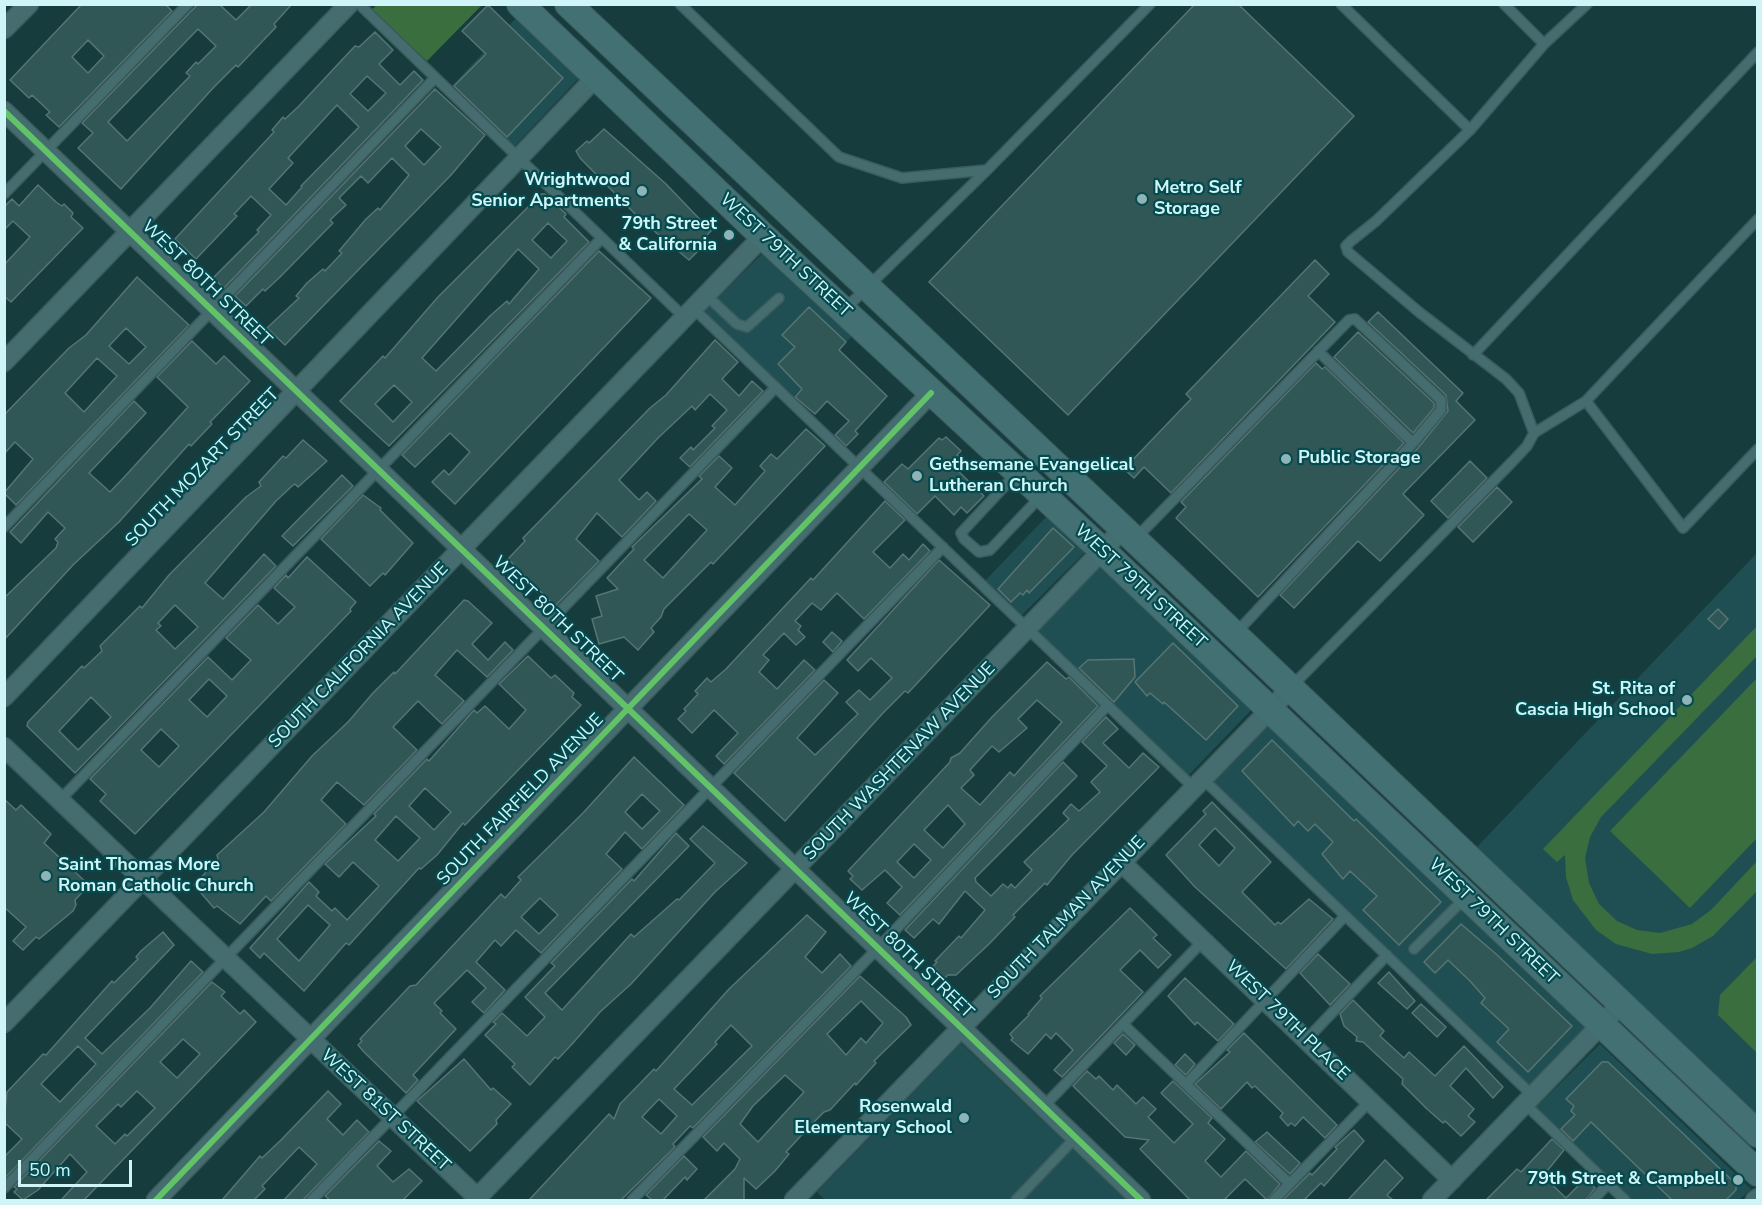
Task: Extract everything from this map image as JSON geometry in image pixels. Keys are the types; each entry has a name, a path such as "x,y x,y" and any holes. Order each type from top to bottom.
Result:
{"main road":[{"name":"WEST 79TH STREET","path":"520,4 763,236 1103,551 1758,1173"},
{"name":"WEST 79TH STREET","path":"568,4 1291,688 1758,1134"}],"street":[{"path":"4,29 28,4"},
{"path":"4,362 349,4"},
{"name":"SOUTH MOZART STREET","path":"4,697 596,77"},
{"name":"WEST 80TH STREET","path":"4,111 1141,1200"},
{"name":"SOUTH CALIFORNIA AVENUE","path":"4,1023 763,236"},
{"name":"SOUTH FAIRFIELD AVENUE","path":"156,1200 931,393"},
{"name":"SOUTH WASHTENAW AVENUE","path":"477,1200 1103,551 1129,535"},
{"name":"SOUTH TALMAN AVENUE","path":"802,1198 961,1028 1291,688"},
{"name":"WEST 81ST STREET","path":"4,747 393,1117 477,1200"},
{"name":"WEST 79TH PLACE","path":"1122,863 1452,1180"},
{"path":"1432,1200 1622,1003"}],"lane":[{"path":"4,194 188,4"},
{"path":"359,4 602,238 695,307 860,469 1108,705 1199,783 1387,955 1625,1200"},
{"path":"680,4 839,157 902,178 987,170"},
{"path":"843,310 987,170 1150,4"},
{"path":"1341,4 1470,130"},
{"path":"1503,4 1544,45"},
{"path":"1534,433 1519,393 1506,379 1355,259 1346,246 1376,221 1470,130 1544,45 1587,4"},
{"path":"1473,355 1758,52"},
{"path":"4,527 435,78"},
{"path":"1291,688 1512,462 1527,446 1534,433 1586,402 1758,219"},
{"path":"60,800 602,238"},
{"path":"695,307 747,327 779,298"},
{"path":"1129,535 1349,320 1355,319 1441,400 1441,410 1413,443 1234,634"},
{"path":"1318,351 1413,443"},
{"path":"4,1188 776,387"},
{"path":"1586,402 1683,528 1758,449"},
{"path":"1017,472 961,533 964,540 979,552 990,550 1042,495"},
{"path":"312,1200 943,547"},
{"path":"632,1200 878,948 1108,705"},
{"path":"1414,949 1467,897"},
{"path":"1186,1084 1345,916"},
{"path":"1043,1107 1203,941"},
{"path":"1306,1040 1387,955"},
{"path":"1123,1024 1290,1184"},
{"path":"1274,1200 1370,1101"},
{"path":"1016,1200 1075,1138"},
{"path":"1593,1200 1608,1184"}],"shaded area":[{"path":"516,18 579,78 511,150 448,90"},
{"path":"763,253 854,334 790,400 700,315"},
{"path":"1049,514 1088,549 1018,619 982,584"},
{"name":"St. Rita of Cascia High School","path":"1757,553 1757,1116 1477,847"},
{"path":"1103,564 1253,708 1185,779 1033,633"},
{"path":"1269,725 1585,1027 1526,1089 1209,784"},
{"name":"Rosenwald Elementary School","path":"961,1043 1126,1200 825,1200 817,1192"},
{"path":"1600,1044 1751,1189 1739,1200 1625,1200 1532,1111"}],"green space":[{"path":"377,5 482,5 427,61 371,10"},
{"path":"1757,626 1757,656 1601,817 1590,837 1585,858 1589,883 1599,904 1617,921 1637,930 1660,933 1692,924 1711,910 1757,861 1757,891 1713,936 1692,948 1679,952 1652,954 1616,944 1596,930 1573,900 1566,877 1565,855 1557,862 1543,849"},
{"path":"1757,678 1757,838 1690,908 1610,831"},
{"path":"1757,957 1757,1053 1718,1015 1720,995"}],"building":[{"path":"82,4 165,4 172,11 59,127 46,115 50,112 32,95 29,98 10,80","holes":["88,40 104,56 88,73 72,57"]},
{"path":"198,4 219,4 236,20 252,4 292,4 274,24 276,27 238,67 236,65 214,87 121,189 78,148 93,133 82,123","holes":["198,29 216,46 198,64 196,62 186,73 190,76 127,141 108,122"]},
{"name":"Metro Self Storage","path":"1195,4 1238,4 1354,116 1068,415 929,282"},
{"path":"488,5 563,78 507,137 454,86 486,54 462,31"},
{"path":"375,32 393,50 379,64 400,85 414,71 423,80 224,288 213,278 259,232 257,230 271,215 251,196 234,214 237,216 196,259 175,239 274,132 272,130 283,117 285,119 298,107 355,46 359,47","holes":["367,76 386,93 368,111 350,94","337,105 359,127 301,186 286,205 269,189 293,163 288,158"]},
{"path":"435,89 485,135 451,175 285,345 267,328 299,298 296,296 307,283 323,269 325,271 342,253 339,251 366,219 378,208 380,210 409,175 392,158 368,183 361,176 339,198 346,205 330,220 333,223 265,291 263,289 246,306 235,296","holes":["421,129 441,147 424,165 405,146"]},
{"name":"Wrightwood Senior Apartments","path":"604,129 666,184 711,231 696,246 700,249 689,260 641,220 580,158 576,151"},
{"path":"38,185 56,202 62,206 64,204 73,213 71,217 83,228 11,302 4,296 4,265 30,237 13,221 4,230 4,207 12,199 19,206"},
{"path":"541,194 545,194 566,214 564,217 589,242 389,446 340,401 383,356 385,358 438,297","holes":["548,223 567,241 551,258 532,240","518,249 539,269 509,304 507,301 491,315 436,371 422,358","394,385 412,402 393,422 375,404"]},
{"path":"599,251 651,298 455,504 432,482 444,470 449,475 470,452 450,433 415,467 402,455"},
{"path":"1315,260 1329,274 1308,296 1335,322 1171,493 1144,467 1134,478 1124,469 1191,399 1186,394"},
{"path":"137,277 189,325 16,505 4,493 33,459 15,442 4,454 4,415 69,348 86,335","holes":["126,328 146,347 129,364 109,346","97,358 117,376 84,412 65,393"]},
{"path":"809,307 846,342 839,350 887,396 855,431 858,434 846,446 835,435 849,421 827,401 815,414 795,397 802,389 778,364 795,347 782,335"},
{"path":"1378,312 1463,393 1456,401 1475,420 1403,494 1424,515 1380,561 1358,541 1294,608 1280,595 1418,448 1448,411 1446,395 1368,322"},
{"path":"1358,332 1434,403 1434,408 1413,433 1334,357"},
{"path":"715,340 738,362 722,379 739,396 752,381 763,391 690,467 680,458 691,447 693,450 715,428 712,426 727,410 710,394 695,410 692,406 658,438 619,480 639,500 647,492 656,501 622,537 597,513 576,539 599,561 555,606 508,559 525,541 523,538 650,408 666,395"},
{"path":"192,341 216,364 224,356 250,381 210,422 212,424 191,446 189,444 119,522 73,565 4,640 4,598 56,548 58,542 55,539 65,528 48,512 21,543 10,532 134,401 146,413 89,473 110,492 188,407 157,377"},
{"path":"1316,363 1322,369 1325,367 1404,443 1258,597 1176,518 1186,507 1181,502"},
{"path":"806,429 825,446 713,564 711,562 664,609 661,617 651,628 654,632 638,650 624,637 599,644 592,619 602,616 596,596 618,589 607,578 634,549 632,547 702,479 699,476 719,456 732,468 715,487 735,505 765,471 760,466 771,454 777,459","holes":["689,514 707,530 663,578 644,560"]},
{"name":"Gethsemane Evangelical Lutheran Church","path":"946,437 961,451 957,455 960,457 952,465 984,496 967,513 961,507 954,515 935,496 917,514 884,482 902,464 908,469 939,438 942,440"},
{"path":"303,440 327,461 298,487 295,484 276,501 205,583 223,599 264,554 276,566 75,773 27,726 28,722 82,666 84,668 102,651 100,646 140,606 142,608 169,575 246,497 261,486 259,482 283,456 286,458","holes":["175,605 198,627 175,649 156,630 161,626 158,623","91,697 111,717 78,750 59,731"]},
{"path":"1470,461 1487,478 1448,518 1431,501"},
{"path":"342,475 353,486 293,546 282,536"},
{"path":"1497,487 1512,502 1473,542 1458,527"},
{"path":"363,495 381,508 380,510 413,543 385,575 383,573 370,586 321,539"},
{"path":"885,501 905,520 873,552 890,568 903,554 909,560 923,544 930,551 864,619 837,593 821,610 812,603 795,621 801,626 798,630 805,637 796,645 784,633 763,655 769,660 759,672 777,689 804,660 815,670 724,764 716,756 738,733 714,710 692,733 678,719 698,694 695,691 707,678 711,682 726,669 811,578 813,580"},
{"path":"1053,528 1074,547 1029,593 1027,590 1023,595 1020,593 1011,602 998,589"},
{"path":"307,557 356,602 350,609 351,611 135,834 100,801 106,794 90,779 208,657 232,680 251,660 226,638 258,605 278,624 295,607 274,588 286,575 288,578","holes":["209,679 227,696 207,717 189,700","161,729 179,746 159,767 141,750"]},
{"path":"939,560 990,605 908,693 905,691 883,713 785,821 734,773 824,680 838,693 797,738 815,755 858,714 846,702 859,690 870,700 892,678 871,658 858,671 847,660"},
{"path":"464,600 492,623 472,644 488,660 505,642 513,650 487,677 457,650 435,675 464,701 442,724 418,701 393,727 417,750 364,805 337,782 321,800 346,824 271,901 266,896 240,924 217,906 214,908 194,885 218,859 217,855 264,812 312,756 348,722 394,672 395,674"},
{"path":"1718,609 1728,619 1719,629 1708,619"},
{"path":"832,632 842,641 833,652 823,642"},
{"path":"1173,643 1238,706 1206,740 1164,702 1163,704 1150,693 1147,696 1135,682"},
{"path":"528,656 551,678 555,675 574,693 572,697 581,705 465,825 463,823 437,855 421,869 419,868 349,945 346,943 304,991 264,953 260,958 250,948 309,882 319,892 316,896 332,911 335,908 347,920 379,886 353,862 339,877 325,864 376,816 374,814 427,759 429,761 474,710 477,713 485,706 509,729 526,710 499,684","holes":["425,788 451,812 434,830 409,806","396,816 420,838 398,861 375,840","308,905 330,925 299,961 277,939"]},
{"path":"1134,659 1135,677 1114,702 1079,668 1088,660"},
{"path":"1047,662 1066,679 1069,677 1098,706 900,915 887,903 902,887 885,870 862,890 850,879 853,876 848,871 950,762 951,758 960,753","holes":["1037,700 1062,722 1014,776 1010,772 980,805 961,788 974,775 970,770 992,746 999,752 1027,728 1018,719","948,805 965,824 943,848 924,830","914,844 931,860 914,878 897,862"]},
{"path":"1106,717 1118,729 1103,743 1129,768 1143,753 1159,767 1072,855 1047,885 1045,883 1013,915 1015,917 989,944 956,975 948,975 945,978 933,966 937,962 935,961 959,936 961,938 985,910 965,891 939,924 933,919 914,938 905,930 1063,762 1077,776 975,878 976,882 991,896 1003,884 1008,888 1011,884 1015,888 1032,870 1024,862 1069,819 1063,813 1071,804 1079,811 1100,792 1091,782 1107,766 1082,742"},
{"path":"1272,740 1441,902 1399,945 1363,910 1377,896 1350,871 1343,879 1322,854 1333,842 1315,824 1308,831 1298,821 1294,826 1242,771"},
{"path":"634,757 684,805 642,849 625,832 606,854 622,869 541,953 516,930 501,946 495,940 476,962 505,990 484,1013 472,1002 486,988 467,970 434,1003 442,1011 440,1013 456,1029 413,1075 418,1080 406,1093 358,1045 362,1041 360,1039 410,986 416,985 501,894 505,898 521,880 518,877 583,813","holes":["642,794 660,811 642,829 625,812","540,898 558,915 539,934 521,917"]},
{"name":"Saint Thomas More Roman Catholic Church","path":"4,799 16,810 21,805 51,834 44,843 89,885 75,900 76,905 73,911 39,939 36,937 23,950 13,941 26,927 4,907"},
{"path":"1212,802 1271,862 1242,892 1275,925 1278,922 1281,924 1309,899 1333,919 1286,969 1195,887 1166,855 1206,814 1203,811","holes":["1215,828 1235,848 1219,866 1199,845"]},
{"path":"703,826 747,863 715,892 631,984 600,1012 558,1059 555,1057 530,1085 512,1067 515,1064 485,1035 496,1024 493,1022 502,1013 527,1036 545,1017 525,997 555,966 551,963 632,879 634,881 676,833 689,846 545,993 562,1010 631,934 634,937 677,899 679,900 715,863 690,839"},
{"path":"1130,908 1157,935 1153,938 1171,955 1158,968 1140,950 1120,970 1143,992 1062,1077 1054,1070 1073,1050 1056,1033 1051,1039 1046,1034 1028,1054 1011,1040 1013,1038 1010,1034 1029,1015 1042,998 1040,996"},
{"path":"807,915 826,932 805,957 822,973 840,954 851,966 693,1128 690,1126 673,1144 675,1147 621,1200 529,1200 609,1114 614,1119 620,1104 654,1069 656,1071 729,989","holes":["731,1025 752,1046 692,1105 674,1089 717,1044 715,1042","659,1099 677,1116 661,1134 642,1117"]},
{"path":"1461,924 1572,1026 1528,1072 1497,1042 1509,1029 1481,1003 1485,998 1470,981 1448,960 1435,973 1424,962"},
{"path":"163,932 174,945 85,1038 102,1054 150,1008 191,961 203,972 5,1178 4,1157 22,1139 4,1122 7,1092 43,1054 46,1055 112,981 114,983 138,959 136,957","holes":["78,1046 96,1064 60,1102 41,1084"]},
{"path":"1318,954 1350,984 1330,1005 1300,973"},
{"path":"1389,972 1415,1001 1407,1009 1378,983"},
{"path":"860,976 906,1017 911,1025 874,1061 876,1063 856,1085 855,1083 830,1110 824,1112 810,1126 786,1152 789,1154 775,1171 756,1189 744,1178 744,1200 704,1200 735,1169 740,1159 724,1143 717,1151 703,1137","holes":["861,1001 883,1023 866,1043 861,1038 846,1055 827,1034","785,1075 804,1092 758,1142 740,1124 753,1106"]},
{"path":"1185,978 1234,1024 1218,1041 1197,1022 1195,1025 1168,996"},
{"path":"212,982 225,992 221,996 240,1014 244,1010 256,1022 84,1200 61,1200 87,1172 70,1154 38,1190 23,1200 14,1192 17,1189 14,1187","holes":["183,1039 200,1054 177,1078 160,1062","137,1091 155,1108 127,1136 125,1134 115,1144 96,1126 118,1104 121,1107"]},
{"path":"1353,1000 1384,1031 1380,1036 1404,1058 1409,1052 1435,1076 1464,1046 1503,1087 1493,1098 1466,1068 1450,1086 1474,1109 1468,1116 1475,1122 1461,1136 1427,1109 1402,1084 1403,1079 1363,1042 1356,1041 1357,1037 1344,1026 1340,1014"},
{"path":"1421,1004 1446,1027 1437,1037 1412,1013"},
{"path":"1244,1033 1337,1125 1325,1138 1303,1117 1295,1126 1291,1123 1288,1126 1280,1117 1283,1113 1255,1086 1252,1088 1247,1082 1221,1109 1195,1084 1230,1052 1227,1050"},
{"path":"1123,1034 1135,1045 1126,1055 1114,1043"},
{"path":"1185,1054 1195,1064 1186,1075 1175,1065"},
{"path":"464,1059 491,1090 493,1088 511,1104 496,1120 497,1124 470,1151 417,1101"},
{"path":"1602,1062 1608,1062 1736,1184 1736,1190 1726,1200 1672,1200 1591,1122 1573,1141 1561,1129 1575,1115 1571,1111 1574,1106 1566,1099"},
{"path":"1087,1071 1096,1079 1099,1076 1113,1090 1117,1085 1136,1104 1143,1097 1156,1109 1148,1117 1174,1143 1193,1124 1161,1093 1173,1081 1212,1118 1208,1123 1225,1139 1205,1161 1221,1177 1246,1151 1280,1184 1267,1200 1245,1179 1224,1200 1190,1200 1140,1149 1149,1140 1125,1137 1073,1086"},
{"path":"328,1091 341,1104 327,1119 343,1135 357,1120 369,1132 306,1197 303,1200 284,1200 317,1164 299,1147 262,1186 265,1189 254,1200 222,1200 260,1156 262,1158 281,1140"},
{"path":"1354,1130 1364,1141 1324,1186 1321,1183 1304,1200 1283,1200 1310,1173 1312,1175 1337,1149 1335,1147"},
{"path":"1267,1132 1300,1163 1290,1174 1255,1142"},
{"path":"1552,1139 1564,1150 1543,1176 1566,1198 1586,1178 1595,1188 1586,1200 1486,1200 1517,1169 1521,1172"},
{"path":"379,1141 391,1151 377,1166 393,1182 409,1169 422,1181 403,1200 330,1200 325,1196"},
{"path":"684,1156 697,1169 687,1180 685,1177 663,1200 652,1200 646,1195"},
{"path":"1385,1160 1403,1178 1387,1195 1393,1200 1348,1200"}],"cycle path":[{"path":"4,111 1141,1200"},
{"path":"156,1200 931,393"}],"place":[{"name":"Wrightwood Senior Apartments","path":"642,191"},
{"name":"Metro Self Storage","path":"1142,199"},
{"name":"79th Street & California","path":"729,235"},
{"name":"Public Storage","path":"1286,459"},
{"name":"Gethsemane Evangelical Lutheran Church","path":"917,476"},
{"name":"St. Rita of Cascia High School","path":"1687,700"},
{"name":"Saint Thomas More Roman Catholic Church","path":"46,876"},
{"name":"Rosenwald Elementary School","path":"964,1118"},
{"name":"79th Street & Campbell","path":"1738,1180"}]}
